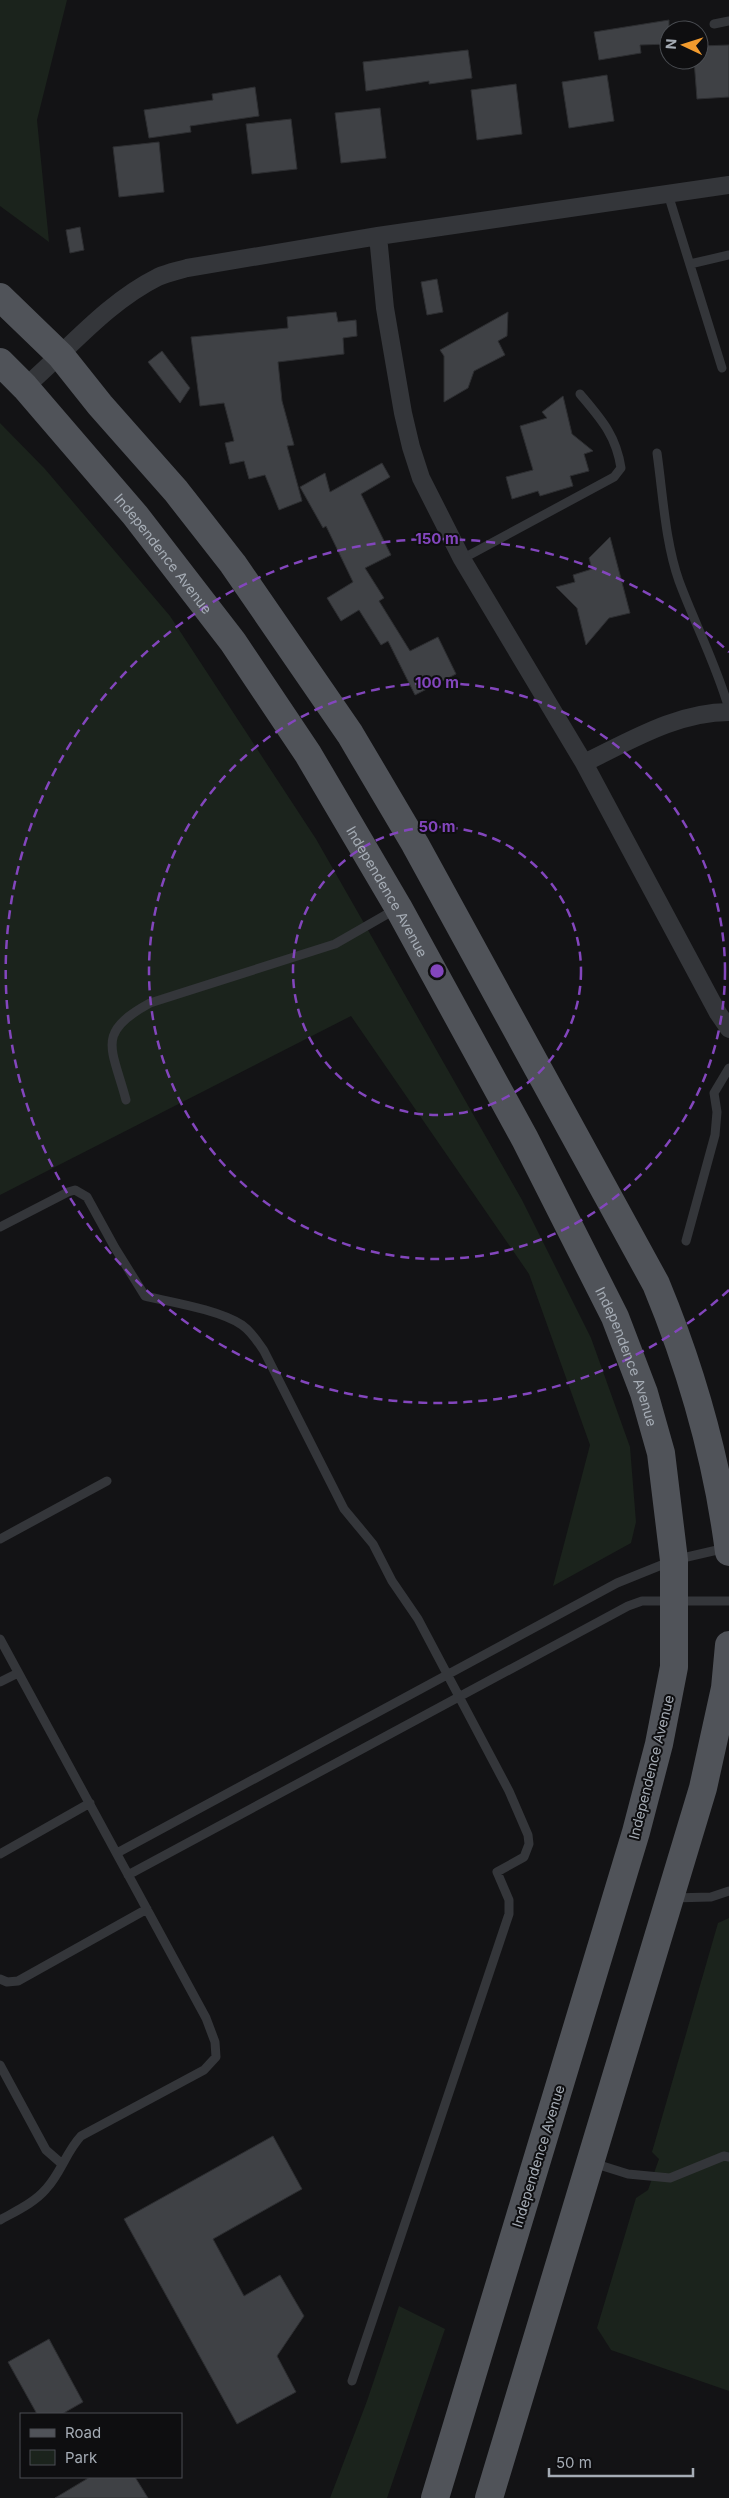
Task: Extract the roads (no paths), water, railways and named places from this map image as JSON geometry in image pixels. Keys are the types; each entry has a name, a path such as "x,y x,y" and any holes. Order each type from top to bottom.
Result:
{"main road":[{"path":"0,296 61,356 100,405 176,491 233,564 350,734 415,844 656,1284 700,1402 718,1486 729,1552"},
{"name":"Independence Avenue","path":"0,362 25,387 135,515 233,642 308,754 398,907 525,1139 615,1317 644,1392 661,1453 674,1560 674,1668 660,1744 639,1824 435,2498"},
{"path":"489,2498 703,1788 725,1688 729,1645"}],"street":[{"path":"25,387 61,356 104,312 159,276 187,268 378,236 729,186"},
{"path":"378,236 385,308 411,447 421,478 462,559 584,763 713,1005 729,1029"},
{"path":"584,763 682,718 729,710"}],"lane":[{"path":"714,24 729,21"},
{"path":"668,194 722,368"},
{"path":"690,264 729,255"},
{"path":"462,559 614,477 621,468 619,452 608,427 580,394"},
{"path":"657,453 672,557 679,580 720,678 729,710"},
{"path":"126,1100 112,1047 114,1029 127,1016 150,1003 335,944 398,907"},
{"path":"686,1241 714,1136 717,1112 714,1093 729,1068"},
{"path":"0,1227 68,1192 81,1192 87,1197 115,1248 145,1296 221,1316 241,1324 253,1334 264,1351 344,1509 373,1544 392,1581 418,1619 509,1791 528,1835 529,1844 524,1857 497,1872 508,1900 509,1914 352,2381"},
{"path":"0,1539 107,1481"},
{"path":"117,1853 616,1583 674,1560 728,1548"},
{"path":"128,1875 628,1606 642,1601 729,1600"},
{"path":"0,1639 206,2018 216,2042 216,2057 204,2070 81,2136 70,2149 46,2190 0,2220"},
{"path":"0,1682 18,1673"},
{"path":"0,1854 90,1803"},
{"path":"670,1898 711,1897 729,1891"},
{"path":"0,1980 8,1982 18,1981 147,1909"},
{"path":"0,2065 46,2150 62,2164"},
{"path":"590,2162 628,2174 670,2178 724,2156 729,2157"}]}
